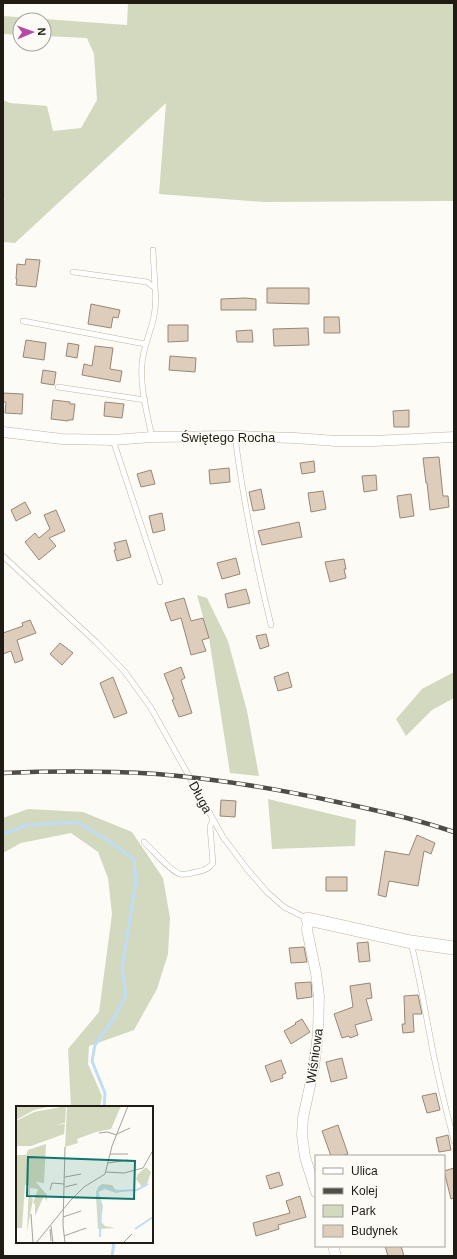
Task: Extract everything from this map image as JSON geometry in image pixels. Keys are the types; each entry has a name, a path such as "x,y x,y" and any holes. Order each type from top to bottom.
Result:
{"street":[{"name":"Świętego Rocha","path":"3,432 50,438 113,440 152,437 235,436 367,441 454,438"},
{"name":"Długa","path":"308,919 411,942 454,948"},
{"name":"Wiśniowa","path":"308,919 307,930 319,996 318,1033 314,1067 303,1118 302,1135 305,1157 315,1189"}],"lane":[{"path":"152,437 142,383 142,363 145,344 154,316 156,298 154,250"},
{"path":"73,272 146,282 155,288"},
{"path":"23,321 145,344"},
{"path":"58,387 145,400"},
{"path":"235,436 238,462 256,557 271,625"},
{"path":"113,440 160,582"},
{"name":"Długa","path":"3,556 101,647 125,672 151,708 222,837 267,892 284,907 308,919"},
{"path":"144,842 172,869 180,874 199,872 209,868 213,863 210,826 213,819"},
{"path":"411,942 419,974 439,1082 454,1140"}],"green space":[{"path":"128,3 454,3 454,201 264,202 159,194 166,103 15,243 3,242 3,201 5,199 3,199 3,100 10,103 47,106 53,131 81,128 97,100 94,54 87,38 52,36 52,20 127,25"},
{"path":"3,16 12,17 12,35 3,34"},
{"path":"197,595 207,598 228,641 247,711 259,776 230,773 209,638"},
{"path":"454,672 454,698 432,710 406,736 396,719 422,689"},
{"path":"268,799 356,820 355,846 272,849"},
{"path":"28,809 83,812 132,832 163,878 170,918 168,954 157,989 134,1030 89,1046 88,1064 102,1096 100,1106 71,1106 68,1049 99,1012 112,914 108,878 98,852 71,833 21,843 3,853 3,818"}],"building":[{"path":"26,259 40,260 36,287 16,285 17,264 25,265"},
{"path":"267,288 309,288 309,304 267,303"},
{"path":"221,299 256,299 256,310 221,310"},
{"path":"91,304 120,310 118,318 113,317 111,328 88,324"},
{"path":"324,317 339,317 340,333 324,333"},
{"path":"168,325 188,325 188,341 168,342"},
{"path":"308,328 309,345 274,346 273,329"},
{"path":"252,330 253,342 237,342 236,331"},
{"path":"26,340 46,343 44,360 23,357"},
{"path":"68,343 79,345 77,358 66,356"},
{"path":"95,346 113,348 110,369 122,371 120,382 82,375 84,364 92,366"},
{"path":"170,356 196,358 195,372 169,370"},
{"path":"43,370 56,372 54,385 41,383"},
{"path":"3,393 23,394 22,414 5,413 6,402 3,402"},
{"path":"53,400 75,404 73,420 68,421 51,419"},
{"path":"105,402 124,404 122,418 104,416"},
{"path":"409,410 409,427 394,427 393,411"},
{"path":"439,457 443,496 448,496 449,507 430,510 423,458"},
{"path":"314,461 315,472 302,474 300,463"},
{"path":"229,468 230,482 210,484 209,470"},
{"path":"151,470 155,484 141,487 137,474"},
{"path":"376,475 377,490 364,492 362,476"},
{"path":"261,489 265,509 253,511 249,492"},
{"path":"323,491 326,509 311,512 308,493"},
{"path":"411,494 414,516 400,518 397,496"},
{"path":"25,502 31,513 16,521 11,510"},
{"path":"56,510 65,531 49,538 56,546 39,560 25,542 35,533 39,538 50,529 44,515"},
{"path":"162,513 165,530 153,533 149,516"},
{"path":"299,522 302,537 262,545 258,531"},
{"path":"126,540 131,557 117,561 114,543"},
{"path":"236,558 240,574 222,579 217,563"},
{"path":"344,559 346,578 330,582 325,562"},
{"path":"246,589 250,603 228,608 225,594"},
{"path":"184,598 191,621 203,618 209,638 202,640 206,651 191,655 181,618 171,621 165,603"},
{"path":"30,620 36,633 17,640 23,660 15,663 11,651 3,654 3,633 23,626 22,623"},
{"path":"266,634 269,646 260,649 256,636"},
{"path":"60,643 73,653 62,665 50,654"},
{"path":"181,667 185,678 181,680 192,713 179,717 172,700 174,699 164,674"},
{"path":"288,672 292,687 278,691 274,677"},
{"path":"113,677 127,713 114,718 100,683"},
{"path":"221,800 236,801 235,817 220,816"},
{"path":"417,835 435,843 431,854 424,851 418,886 389,881 386,897 378,895 385,851 409,855"},
{"path":"326,877 347,877 347,891 326,891"},
{"path":"368,942 370,961 359,962 357,943"},
{"path":"304,947 307,962 291,963 289,948"},
{"path":"311,982 312,997 297,999 295,983"},
{"path":"370,983 372,998 366,999 372,1020 355,1025 358,1035 350,1038 349,1036 342,1038 334,1014 353,1007 350,986"},
{"path":"418,995 422,1014 413,1014 414,1032 403,1033 402,1024 405,1024 404,996"},
{"path":"302,1019 310,1032 291,1044 284,1031"},
{"path":"342,1058 347,1078 331,1082 326,1062"},
{"path":"281,1060 286,1073 282,1075 283,1078 271,1082 265,1066"},
{"path":"436,1093 440,1110 427,1113 422,1096"},
{"path":"338,1125 348,1154 331,1155 322,1131"},
{"path":"448,1135 451,1150 439,1152 436,1138"},
{"path":"454,1168 454,1198 451,1199 445,1175 445,1171"},
{"path":"279,1172 283,1185 270,1189 266,1176"},
{"path":"300,1196 306,1217 278,1225 279,1229 256,1236 253,1223 290,1213 286,1201"},
{"path":"385,1247 401,1247 404,1256 388,1256"}],"waterway":[{"path":"3,834 28,825 77,822 106,839 134,859 136,881 122,968 126,995 113,1020 95,1045 92,1061 105,1093 104,1106"},
{"path":"112,1256 114,1243"}],"railway":[{"path":"3,773 119,772 203,779 315,797 411,819 454,832"}]}
